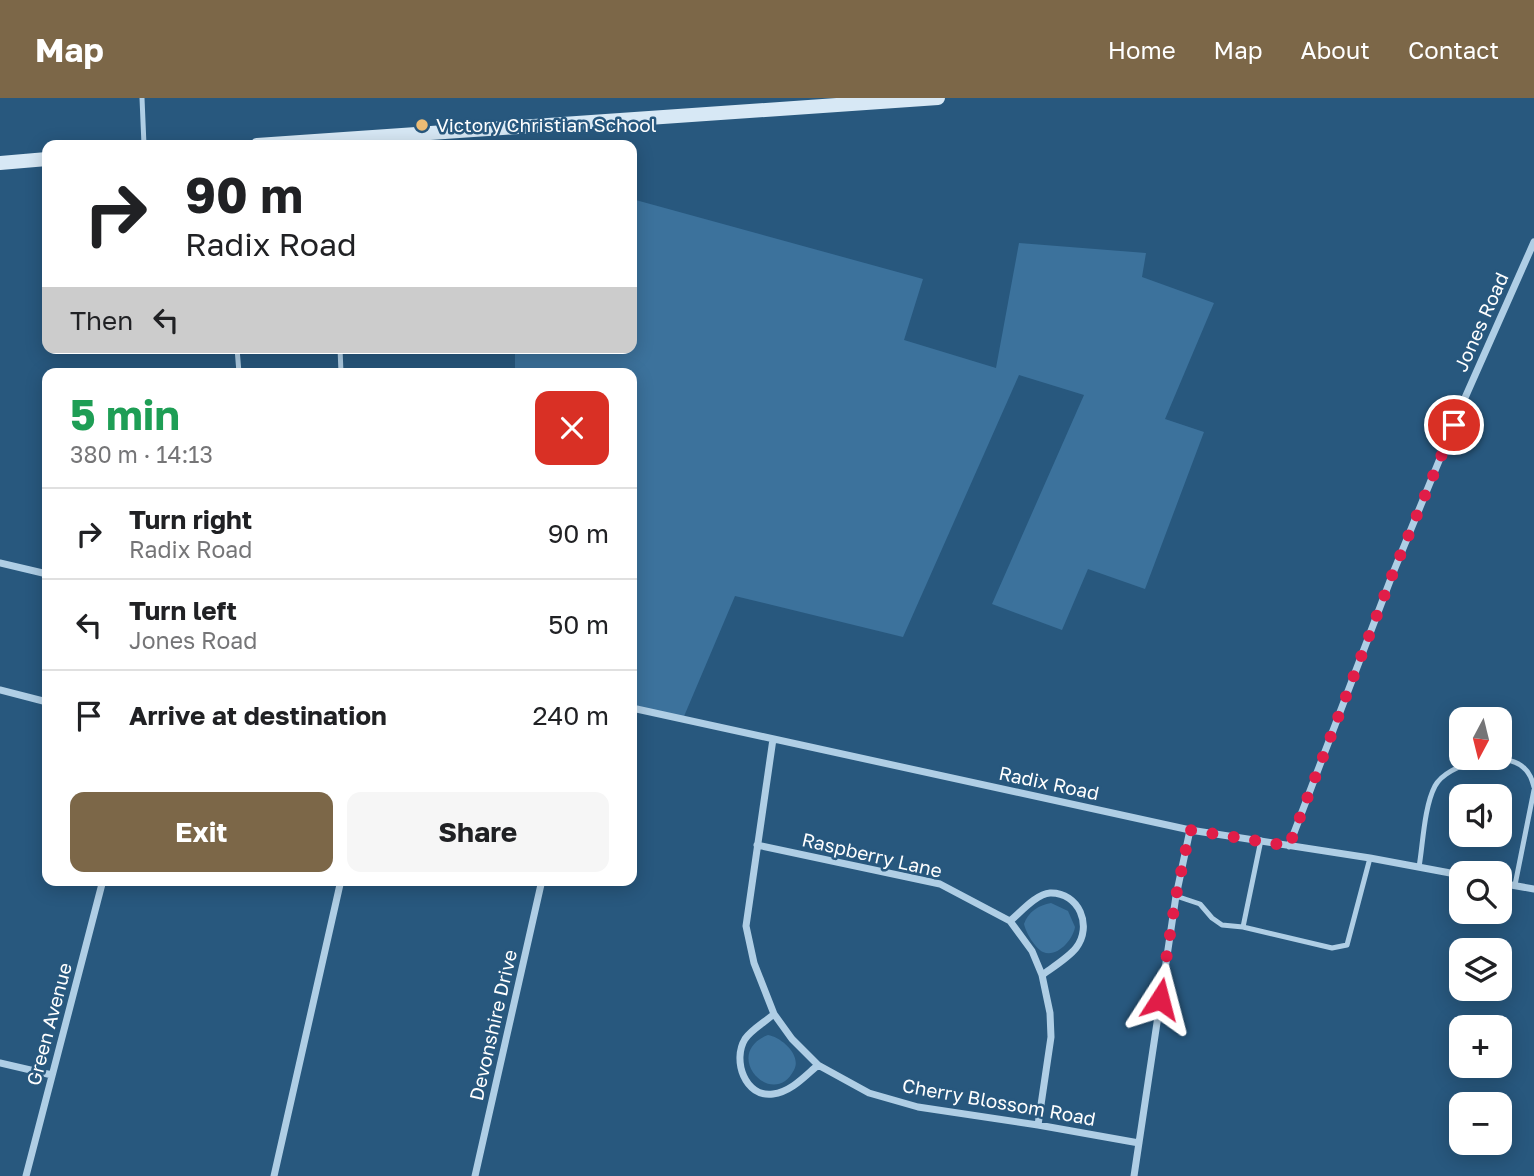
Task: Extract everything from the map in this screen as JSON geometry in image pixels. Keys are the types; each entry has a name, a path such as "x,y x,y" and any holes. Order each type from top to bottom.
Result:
{"main road":[{"path":"363,140 871,100 938,98"},
{"path":"0,163 42,159"}],"street":[{"name":"Jones Road","path":"1289,846 1393,573 1464,400 1534,242"},
{"path":"0,563 42,573"},
{"path":"0,690 42,701"},
{"name":"Radix Road","path":"637,709 1190,830 1449,873"},
{"name":"Cherry Blossom Road","path":"773,739 746,926 754,963 774,1014 792,1039 818,1065 869,1093 918,1107 1139,1143"},
{"path":"1134,1176 1176,896 1190,830"},
{"name":"Raspberry Lane","path":"757,845 940,884 1010,921 1032,951 1042,975 1050,1013 1051,1037 1038,1125"},
{"path":"1512,885 1534,889"},
{"name":"Green Avenue","path":"26,1176 101,886"},
{"path":"274,1176 340,886"},
{"name":"Devonshire Drive","path":"475,1176 541,886"},
{"path":"1010,921 1049,893 1064,896 1079,906 1083,930 1077,947 1042,975"},
{"path":"774,1014 745,1039 739,1059 741,1071 750,1086 761,1093 773,1095 790,1089 818,1065"},
{"path":"0,1063 52,1075"}],"lane":[{"path":"142,98 144,140"},
{"path":"1419,867 1432,797 1442,776 1471,763 1507,760 1523,766 1534,788 1515,886"},
{"path":"1243,927 1261,840"},
{"path":"1176,896 1200,904 1222,925 1243,927 1332,947 1347,945 1370,858"}],"shaded area":[{"path":"637,200 923,279 904,340 996,368 1019,243 1146,253 1142,277 1214,303 1165,419 1204,432 1145,589 1088,569 1062,630 992,604 1084,395 1019,375 903,637 735,596 682,721 637,711 637,368 515,368 515,354 637,354"},
{"path":"1051,903 1068,911 1075,927 1064,947 1048,953 1034,944 1024,924 1034,910"},
{"path":"768,1035 789,1048 796,1064 785,1081 774,1085 755,1075 750,1065 749,1054 754,1044"}],"place":[{"name":"Victory Christian School","path":"422,125"}],"route":[{"path":"1160,999 1176,896 1190,830 1289,846 1393,573 1454,425"}]}
